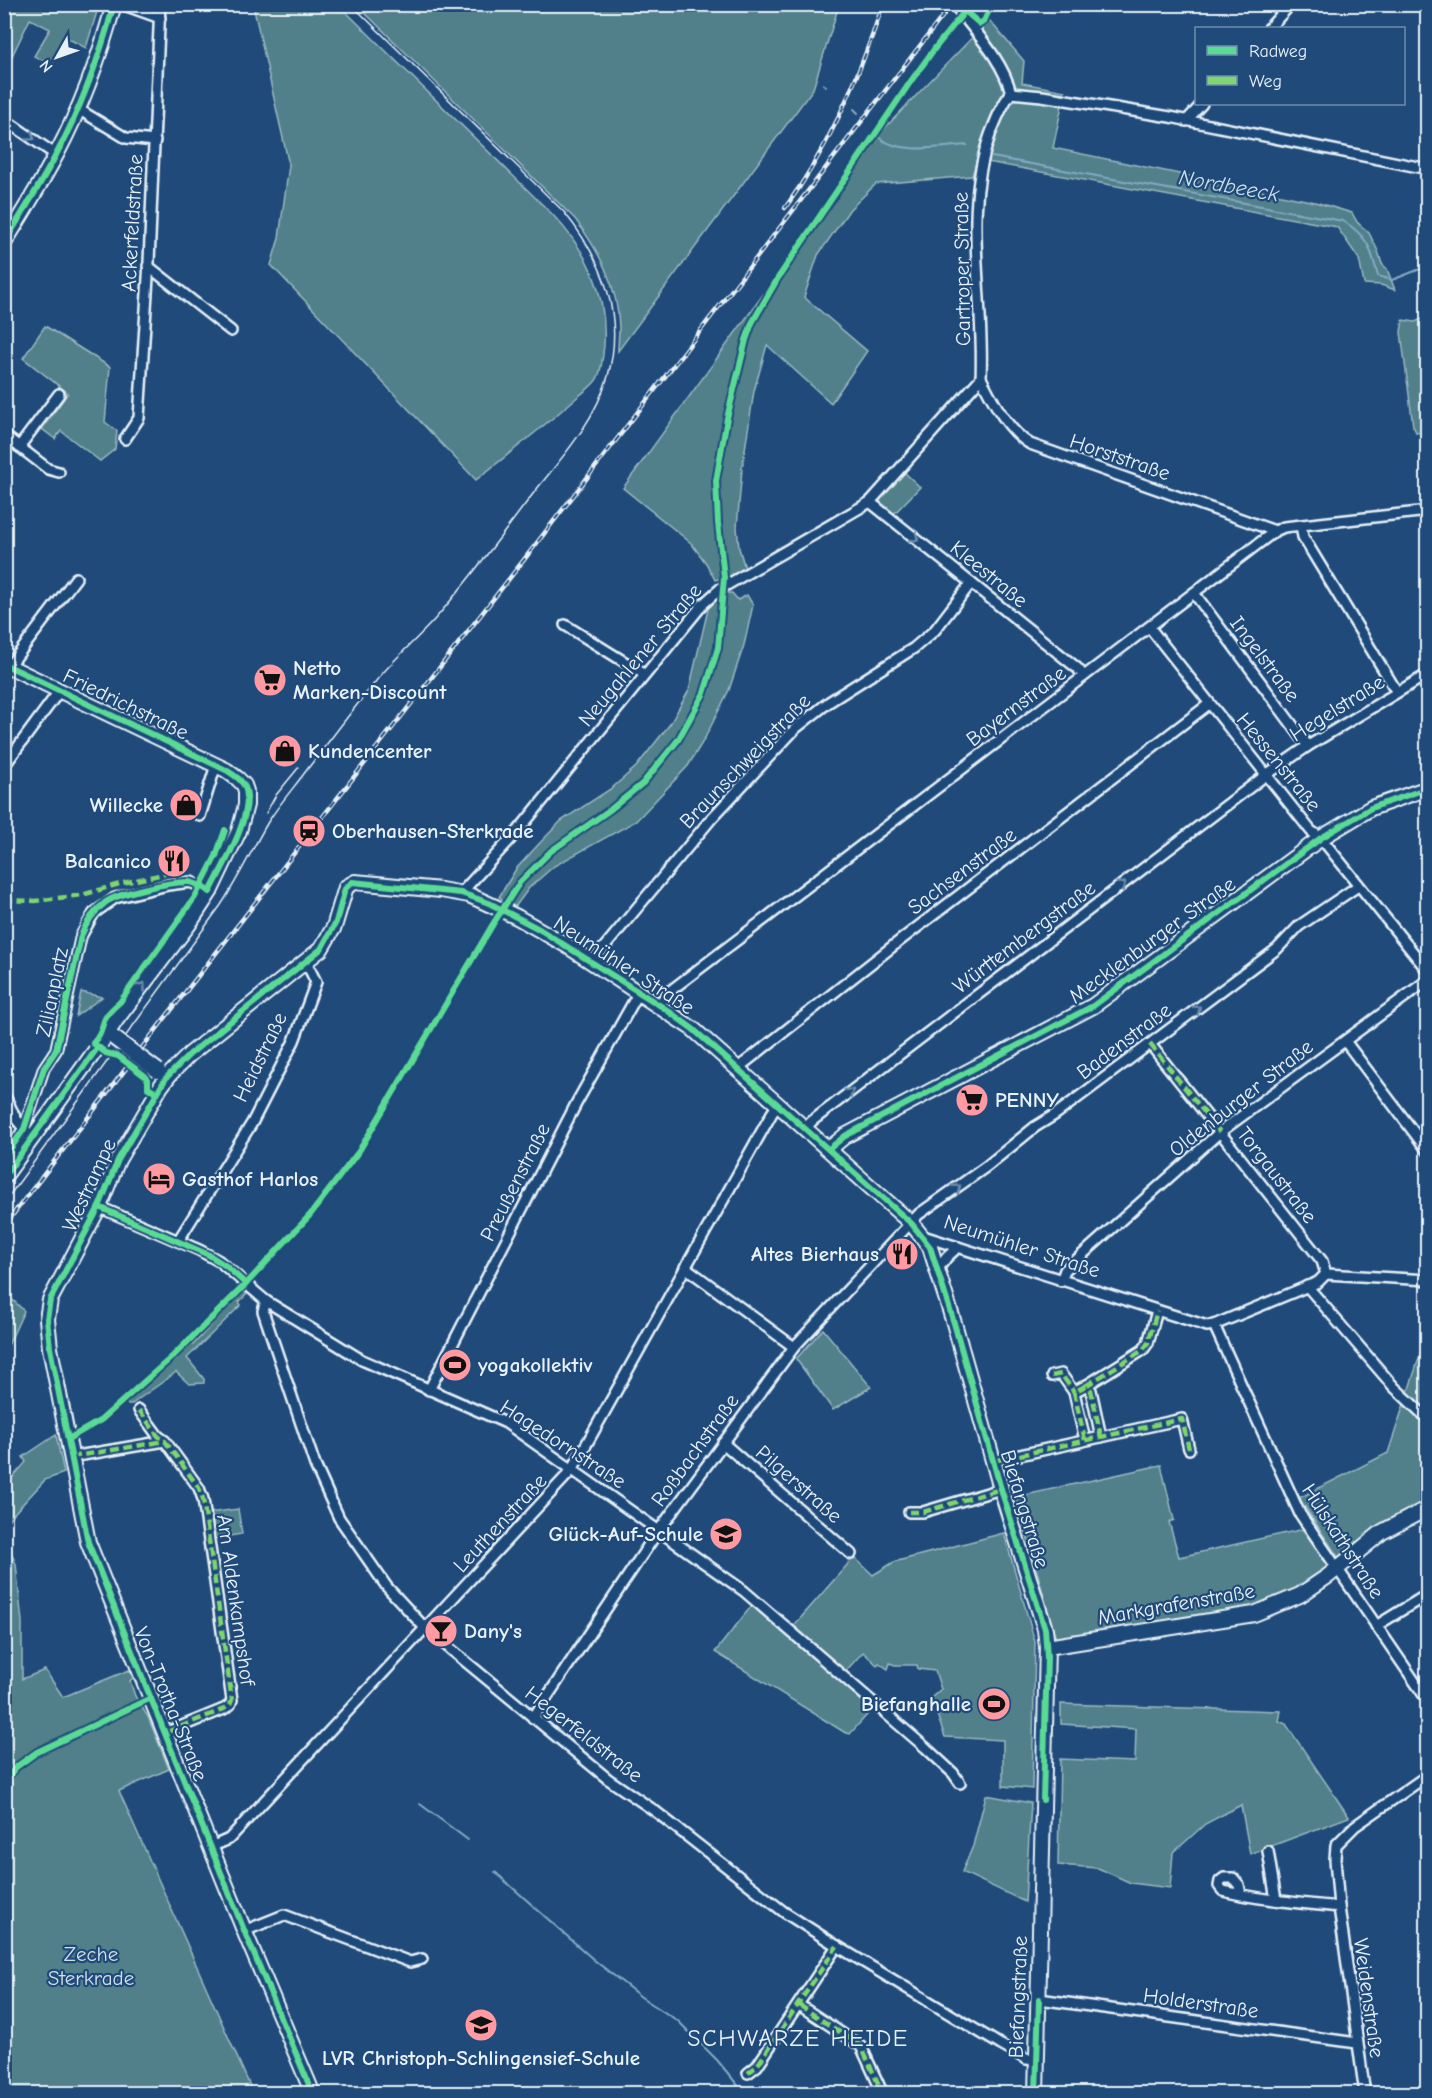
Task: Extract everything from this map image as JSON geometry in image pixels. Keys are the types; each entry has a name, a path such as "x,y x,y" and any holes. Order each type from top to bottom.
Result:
{"main road":[{"path":"4,243 56,155 78,109 114,4"},
{"name":"Friedrichstraße","path":"6,668 60,690 216,765 232,774 244,786 247,795 242,824 210,892"},
{"name":"Mecklenburger Straße","path":"829,1149 845,1136 1093,1006 1321,838 1371,808 1428,788"},
{"name":"Neumühler Straße","path":"306,962 321,949 331,933 338,917 346,886 355,882 461,893 489,903 518,917 592,962 693,1029 923,1236"},
{"path":"4,1177 29,1133 111,1036 116,1020 189,924 210,892"},
{"name":"Westrampe","path":"47,1312 50,1300 99,1207 118,1160 162,1074 306,962"},
{"path":"111,1036 162,1074"},
{"name":"Biefangstraße","path":"923,1236 930,1247 954,1323 1044,1629 1047,1647 1036,2094"},
{"name":"Von-Trotha-Straße","path":"47,1312 48,1336 87,1538 244,1931 313,2094"},
{"name":"Markgrafenstraße","path":"1047,1647 1254,1614 1300,1595 1382,1532 1428,1508"}],"street":[{"path":"121,4 160,18"},
{"name":"Ackerfeldstraße","path":"125,439 138,418 155,141 160,4"},
{"path":"954,4 998,63 1011,93 1064,99 1186,121 1428,169"},
{"path":"1270,27 1291,4"},
{"path":"1420,4 1428,5"},
{"name":"Gartroper Straße","path":"981,378 976,191 984,153 1000,110 1011,93"},
{"path":"1186,121 1201,105"},
{"path":"78,109 126,138 155,141"},
{"path":"4,119 56,155"},
{"path":"148,266 231,332"},
{"name":"Neugahlener Straße","path":"461,893 518,831 703,604 720,589 870,502 981,378"},
{"name":"Horststraße","path":"981,378 1008,423 1021,438 1030,444 1275,531"},
{"path":"19,447 59,394"},
{"path":"4,435 48,469 59,472"},
{"name":"Kleestraße","path":"870,502 1084,676"},
{"name":"Bayernstraße","path":"658,1005 670,991 1275,531 1284,527 1428,511"},
{"path":"1301,526 1303,537 1397,692"},
{"path":"6,668 76,578"},
{"name":"Braunschweigstraße","path":"592,962 704,827 796,728 829,702 914,648 934,630 971,583"},
{"name":"Ingelstraße","path":"1194,593 1308,746"},
{"path":"565,625 644,674"},
{"name":"Hessenstraße","path":"1150,628 1311,831 1321,838 1428,971"},
{"name":"Hegelstraße","path":"1266,775 1308,746 1428,674"},
{"path":"4,766 60,690"},
{"name":"Sachsenstraße","path":"738,1068 1209,704"},
{"path":"200,816 216,765"},
{"name":"Württembergstraße","path":"805,1129 812,1121 1266,775"},
{"name":"Zilianplatz","path":"4,1158 29,1133 44,1068 56,1050 81,936 94,913 108,901 122,895 168,885 191,882 210,892"},
{"name":"Badenstraße","path":"912,1224 919,1214 1035,1127 1064,1109 1277,949 1299,926 1358,886"},
{"name":"Heidstraße","path":"178,1241 252,1123 294,1041 316,982 306,962"},
{"name":"Oldenburger Straße","path":"1061,1281 1065,1270 1220,1132 1428,980"},
{"name":"Preußenstraße","path":"429,1390 576,1102 639,992"},
{"path":"1345,1041 1424,1139 1428,1151"},
{"name":"Torgaustraße","path":"1150,1044 1322,1261 1326,1274"},
{"path":"4,1094 16,1119 29,1133"},
{"name":"Leuthenstraße","path":"211,1847 229,1839 572,1470 778,1105"},
{"name":"Hagedornstraße","path":"99,1207 219,1261 266,1301 362,1360 506,1423 744,1591 919,1742 953,1773 960,1783"},
{"name":"Roßbachstraße","path":"533,1718 659,1530 794,1347 912,1224"},
{"name":"Neumühler Straße","path":"923,1236 1201,1325 1214,1325"},
{"path":"937,1270 946,1257 958,1247"},
{"path":"686,1267 794,1347"},
{"path":"1214,1325 1318,1282 1326,1274 1428,1280"},
{"path":"1307,1286 1394,1387 1428,1419"},
{"name":"Hegerfeldstraße","path":"266,1301 263,1311 315,1465 339,1518 387,1587 425,1628 608,1779 655,1811 784,1912 1001,2045 1026,2059 1037,2060"},
{"path":"1074,1392 1143,1350 1148,1343 1157,1311"},
{"name":"Hülskathstraße","path":"1214,1325 1293,1501 1309,1528 1428,1701"},
{"path":"1052,1376 1061,1374 1074,1392 1085,1440"},
{"path":"1087,1385 1091,1390 1101,1437"},
{"name":"Am Aldenkampshof","path":"139,1410 200,1488 231,1700 230,1705 224,1709 165,1732"},
{"path":"993,1461 1182,1419 1189,1449"},
{"path":"71,1457 165,1441"},
{"name":"Pilgerstraße","path":"723,1443 851,1554"},
{"path":"909,1512 923,1512 1001,1489"},
{"path":"1376,1626 1428,1594"},
{"name":"Weidenstraße","path":"1365,2094 1339,1907 1335,1859 1337,1843 1355,1826 1428,1775"},
{"path":"1268,1851 1276,1900"},
{"path":"1241,1895 1339,1907"},
{"path":"244,1931 284,1915 410,1962 422,1959"},
{"path":"748,2073 757,2066 837,1946"},
{"name":"Holderstraße","path":"1039,1999 1357,2043"},
{"path":"799,2005 861,2046 884,2094"}],"green space":[{"path":"4,5 99,5 86,48 65,37 52,65 34,56 50,29 30,19 11,58 4,53"},
{"path":"253,5 339,5 552,214 576,243 593,274 604,326 602,361 596,380 551,420 476,480 271,265 279,238 289,165"},
{"path":"357,5 839,5 813,89 618,351 618,312 611,283 599,256 575,219"},
{"path":"989,20 1024,61 1022,83 1065,91 1053,148 1315,202 1352,213 1357,222 1369,233 1395,290 1381,285 1364,284 1359,259 1337,227 987,162 996,138 983,137 972,176 876,184 850,209 818,255 804,297 867,351 831,403 767,345 754,391 742,469 737,527 739,548 745,568 731,576 715,580 691,543 623,488 880,133"},
{"path":"1427,317 1427,418 1420,433 1416,432 1413,426 1401,332 1403,320 1415,322"},
{"path":"45,326 110,367 105,422 117,431 115,449 100,461 61,431 55,439 42,429 68,393 23,358"},
{"path":"903,471 920,487 893,515 881,505 879,498"},
{"path":"727,593 732,593 738,600 747,595 753,605 744,645 729,690 688,766 636,821 554,866 529,888 515,907 499,897 516,869 561,821 612,788 636,767 670,724 689,690 708,609 721,595 727,595"},
{"path":"81,992 102,997 76,1016"},
{"path":"240,1293 247,1294 239,1302 241,1305 187,1358 204,1379 204,1383 189,1384 176,1372 128,1405 126,1400 187,1344 193,1345"},
{"path":"13,1300 24,1311 5,1352 5,1315"},
{"path":"823,1329 871,1387 833,1410 796,1359"},
{"path":"1423,1346 1427,1346 1427,1500 1383,1522 1338,1557 1299,1498 1388,1453"},
{"path":"56,1435 64,1473 45,1480 5,1523 5,1486 26,1462 23,1457"},
{"path":"1161,1465 1174,1520 1169,1522 1179,1557 1304,1529 1329,1568 1297,1593 1256,1609 1196,1616 1056,1639 1016,1497"},
{"path":"238,1509 242,1534 213,1539 209,1513"},
{"path":"1004,1533 1035,1642 1032,1789 1003,1786 1003,1740 945,1737 931,1698 941,1689 935,1671 918,1669 917,1665 890,1663 888,1669 879,1663 877,1665 863,1652 844,1673 791,1629 854,1557 873,1575 894,1562"},
{"name":"Zeche Sterkrade","path":"4,1536 16,1564 22,1622 22,1679 45,1670 63,1697 129,1670 133,1678 130,1681 135,1696 148,1717 169,1769 119,1791 250,2086 247,2093 5,2093"},
{"path":"753,1604 874,1707 850,1734 715,1652"},
{"path":"1061,1704 1281,1711 1279,1721 1286,1724 1349,1817 1250,1854 1241,1805 1205,1824 1173,1853 1170,1888 1131,1883 1098,1868 1058,1865 1060,1759 1135,1762 1136,1729 1061,1724"},
{"path":"986,1795 1031,1803 1025,1902 962,1872 973,1846"}],"waterway":[{"name":"Nordbeeck","path":"854,109 858,113"},
{"name":"Nordbeeck","path":"878,137 887,143 909,148 967,145"},
{"name":"Nordbeeck","path":"992,157 1343,221 1358,232 1367,244 1378,276 1392,280 1428,266"},
{"path":"420,1804 468,1840"},
{"path":"495,1872 594,1960 641,1997 678,2021 717,2060 745,2094"}],"tram line":[{"path":"4,1203 221,905 278,808 350,713 390,665 435,619 461,588 568,450 587,423 608,376 613,353 612,310 600,269 578,230 564,212 351,4"},
{"path":"266,813 276,795 299,767"}],"railway":[{"path":"785,208 816,161 842,110 883,4"},
{"path":"4,1226 523,561 952,4"}],"marked path":[{"path":"4,900 35,901 82,895 177,871"},
{"path":"1150,1044 1220,1132"},
{"path":"1101,1437 1091,1390 1087,1385 1143,1350 1148,1343 1157,1311"},
{"path":"1052,1376 1061,1374 1074,1392"},
{"path":"1085,1440 1074,1392 1087,1385"},
{"path":"139,1410 158,1436 165,1441"},
{"path":"993,1461 1182,1419 1189,1449"},
{"path":"71,1457 165,1441 199,1488 203,1499 232,1700 230,1705 224,1709 165,1733"},
{"path":"909,1512 923,1512 1001,1489"},
{"path":"748,2073 757,2066 837,1946"},
{"path":"799,2005 861,2046 883,2094"}],"cycle path":[{"path":"4,243 50,166 74,119 103,43 114,4"},
{"path":"68,1439 101,1420 173,1356 246,1284 310,1215 359,1151 520,882 551,851 611,809 643,783 678,740 704,693 718,648 724,577 716,481 727,418 752,323 778,278 935,48 965,11 980,24 984,21 992,4"},
{"path":"4,664 226,770 243,783 247,801 235,842 210,892 189,882 134,891 106,902 85,926 56,1050 44,1068 24,1129 4,1158"},
{"path":"829,1149 845,1136 1093,1006 1321,838 1371,808 1428,788"},
{"path":"157,1093 148,1088 148,1080 145,1076 118,1056 106,1053 93,1043 99,1035 106,1016 120,1002 195,897 216,856 225,830"},
{"path":"313,2094 246,1935 88,1542 50,1348 47,1319 50,1300 99,1207 118,1160 166,1078 190,1054 321,949 336,922 345,889 352,882 461,893 489,903 539,929 664,1008 693,1029 912,1224 930,1247 1045,1629 1047,1657 1043,1800"},
{"path":"4,1177 98,1047"},
{"path":"99,1207 209,1255 226,1266 246,1284"},
{"path":"4,1782 16,1767 37,1752 151,1698"},
{"path":"1036,2094 1039,1999"}],"place":[{"name":"Netto Marken-Discount","path":"270,680"},
{"name":"Kundencenter","path":"285,751"},
{"name":"Willecke","path":"186,805"},
{"name":"Oberhausen-Sterkrade","path":"309,831"},
{"name":"Balcanico","path":"174,861"},
{"name":"PENNY","path":"972,1100"},
{"name":"Gasthof Harlos","path":"159,1179"},
{"name":"Altes Bierhaus","path":"902,1254"},
{"name":"yogakollektiv","path":"455,1365"},
{"name":"Glück-Auf-Schule","path":"726,1534"},
{"name":"Dany's","path":"441,1631"},
{"name":"Biefanghalle","path":"994,1704"},
{"name":"LVR Christoph-Schlingensief-Schule","path":"481,2025"}],"district":[{"name":"SCHWARZE HEIDE","path":"798,2038"}]}
